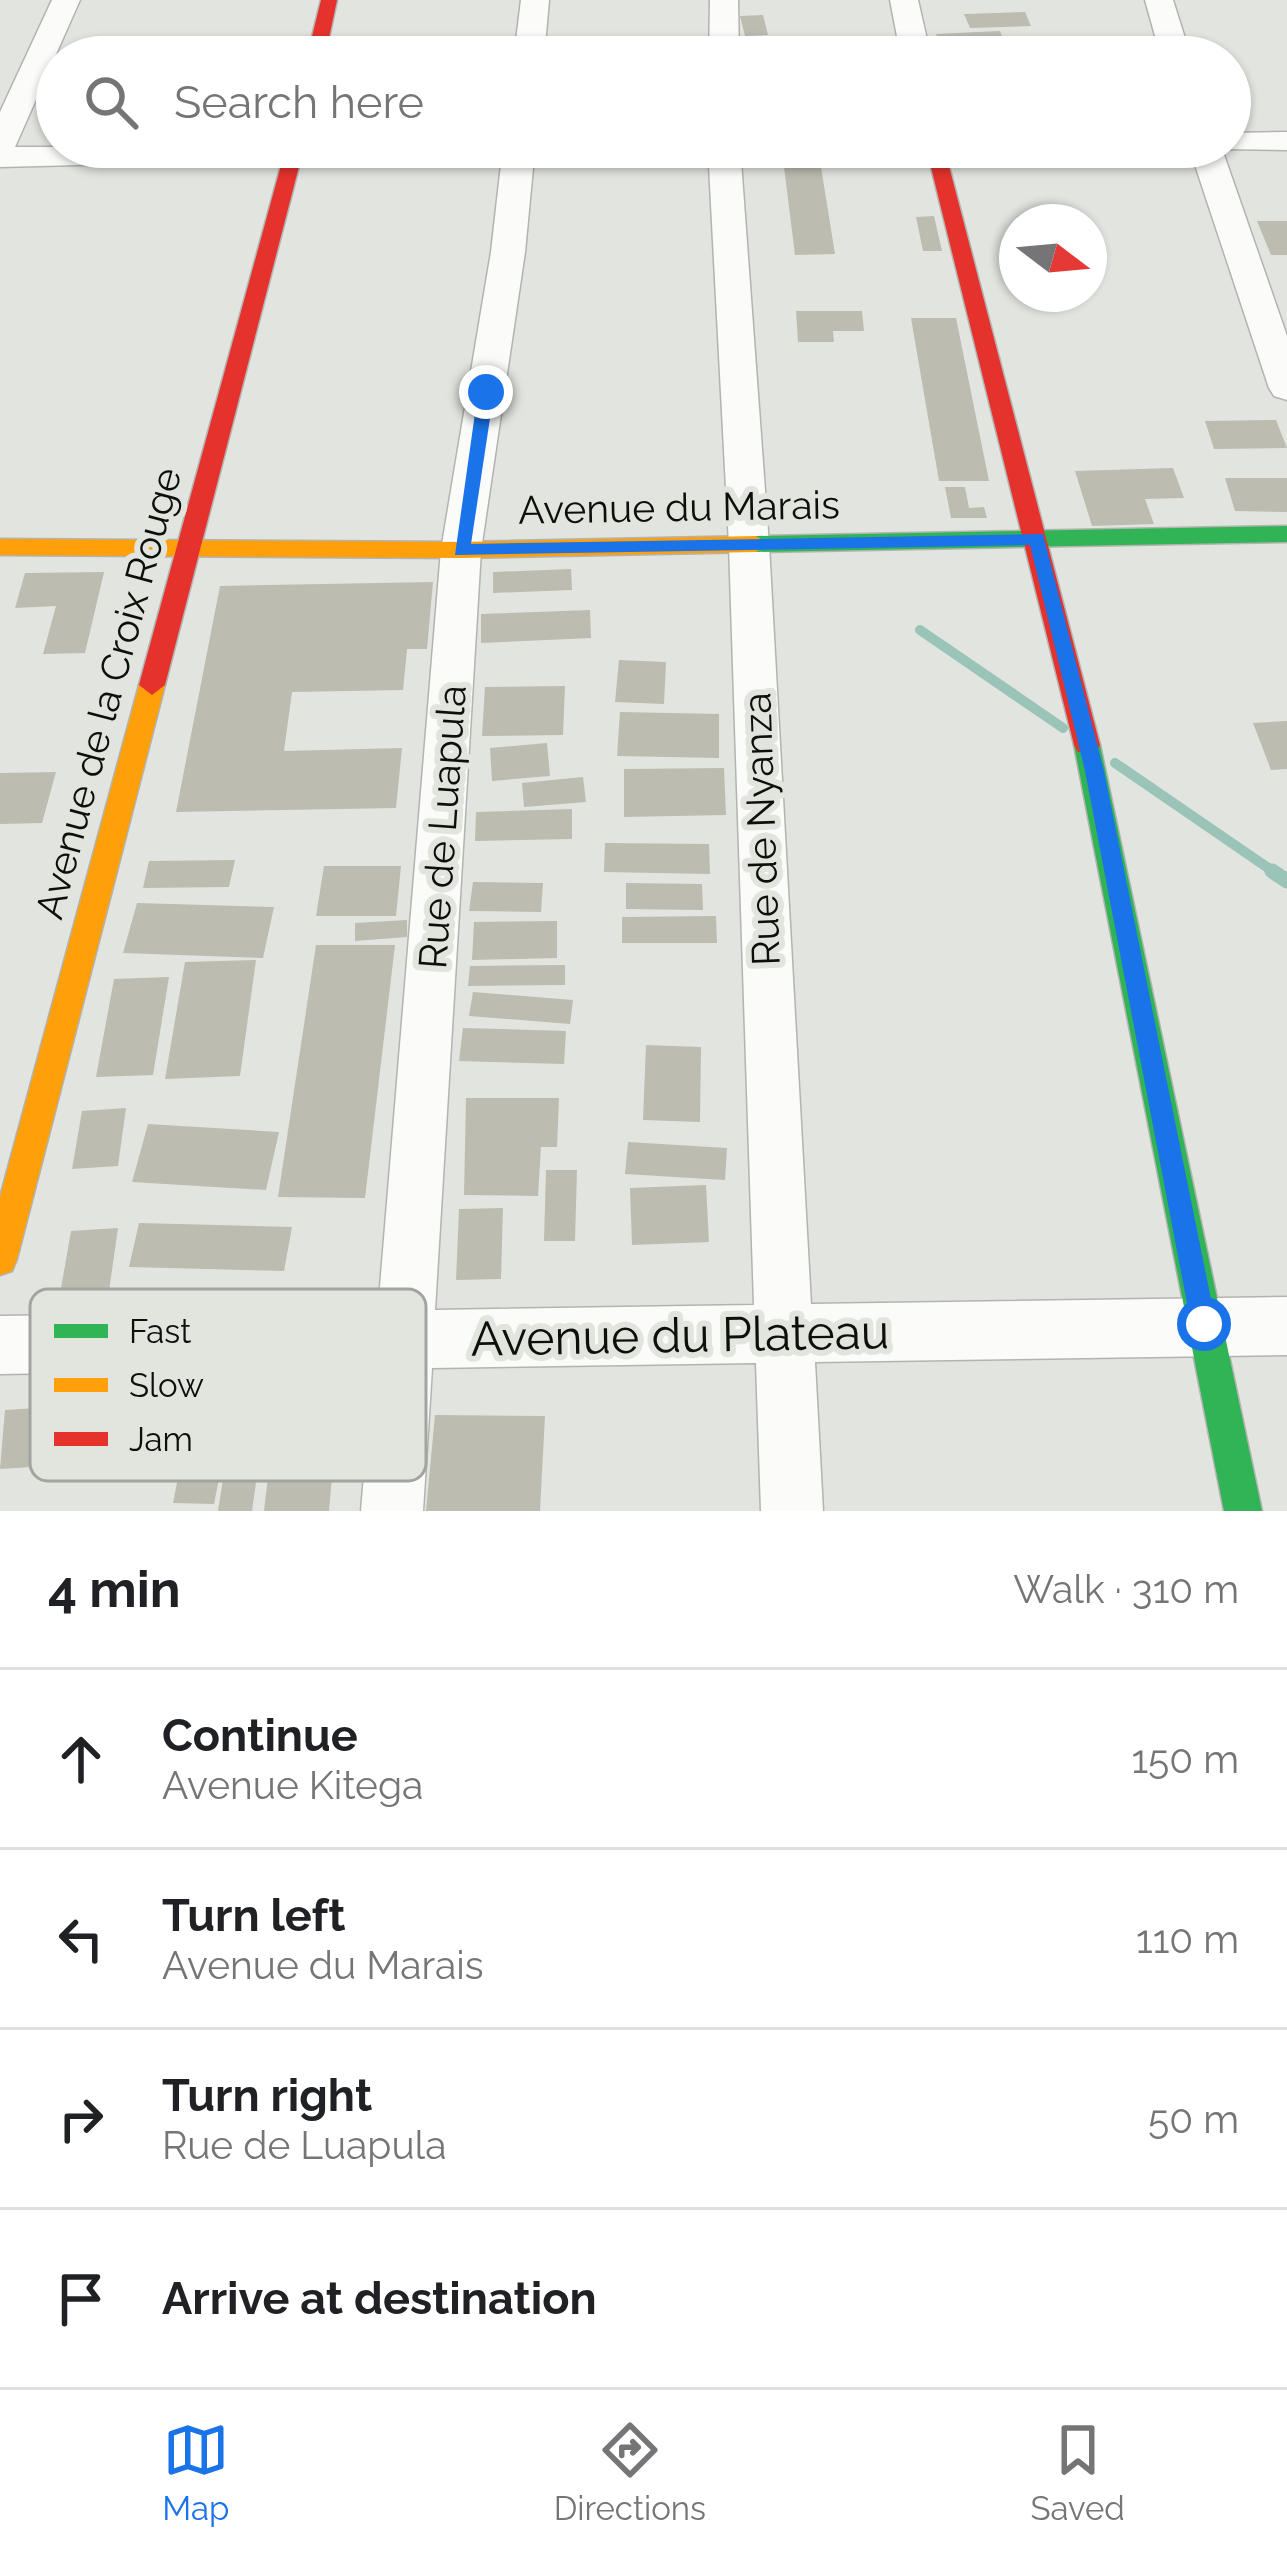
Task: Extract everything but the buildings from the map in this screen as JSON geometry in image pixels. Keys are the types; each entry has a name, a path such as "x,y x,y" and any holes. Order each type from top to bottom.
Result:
{"street":[{"path":"50,36 66,0"},
{"path":"321,36 329,0"},
{"path":"531,36 535,0"},
{"path":"724,0 724,36"},
{"path":"904,0 912,36"},
{"path":"1159,0 1170,36"},
{"path":"0,146 36,66"},
{"path":"1251,142 1287,141"},
{"path":"0,158 36,157"},
{"name":"Avenue de la Croix Rouge","path":"0,1259 289,168"},
{"name":"Rue de Luapula","path":"410,1289 461,550 517,168"},
{"name":"Rue de Nyanza","path":"725,168 749,545 792,1511"},
{"path":"940,168 1094,771 1244,1511"},
{"path":"1212,168 1287,388"},
{"name":"Avenue du Marais","path":"0,547 461,550 1287,534"},
{"name":"Avenue du Plateau","path":"426,1342 1287,1326"},
{"name":"Avenue du Plateau","path":"0,1345 30,1345"},
{"name":"Rue de Luapula","path":"392,1511 394,1481"}],"waterway":[{"path":"920,630 1063,728"},
{"path":"1115,763 1277,874"},
{"path":"1272,871 1287,881"}],"traffic: fast":[{"path":"756,544 1287,534"},
{"path":"1087,745 1243,1511"}],"traffic: slow":[{"path":"0,547 461,550 756,544"},
{"path":"0,1259 152,685"}],"traffic: jam":[{"path":"321,36 329,0"},
{"path":"152,685 289,168"},
{"path":"940,168 1087,745"}],"route":[{"path":"486,392 461,550 1037,538 1094,771 1204,1324"}]}
